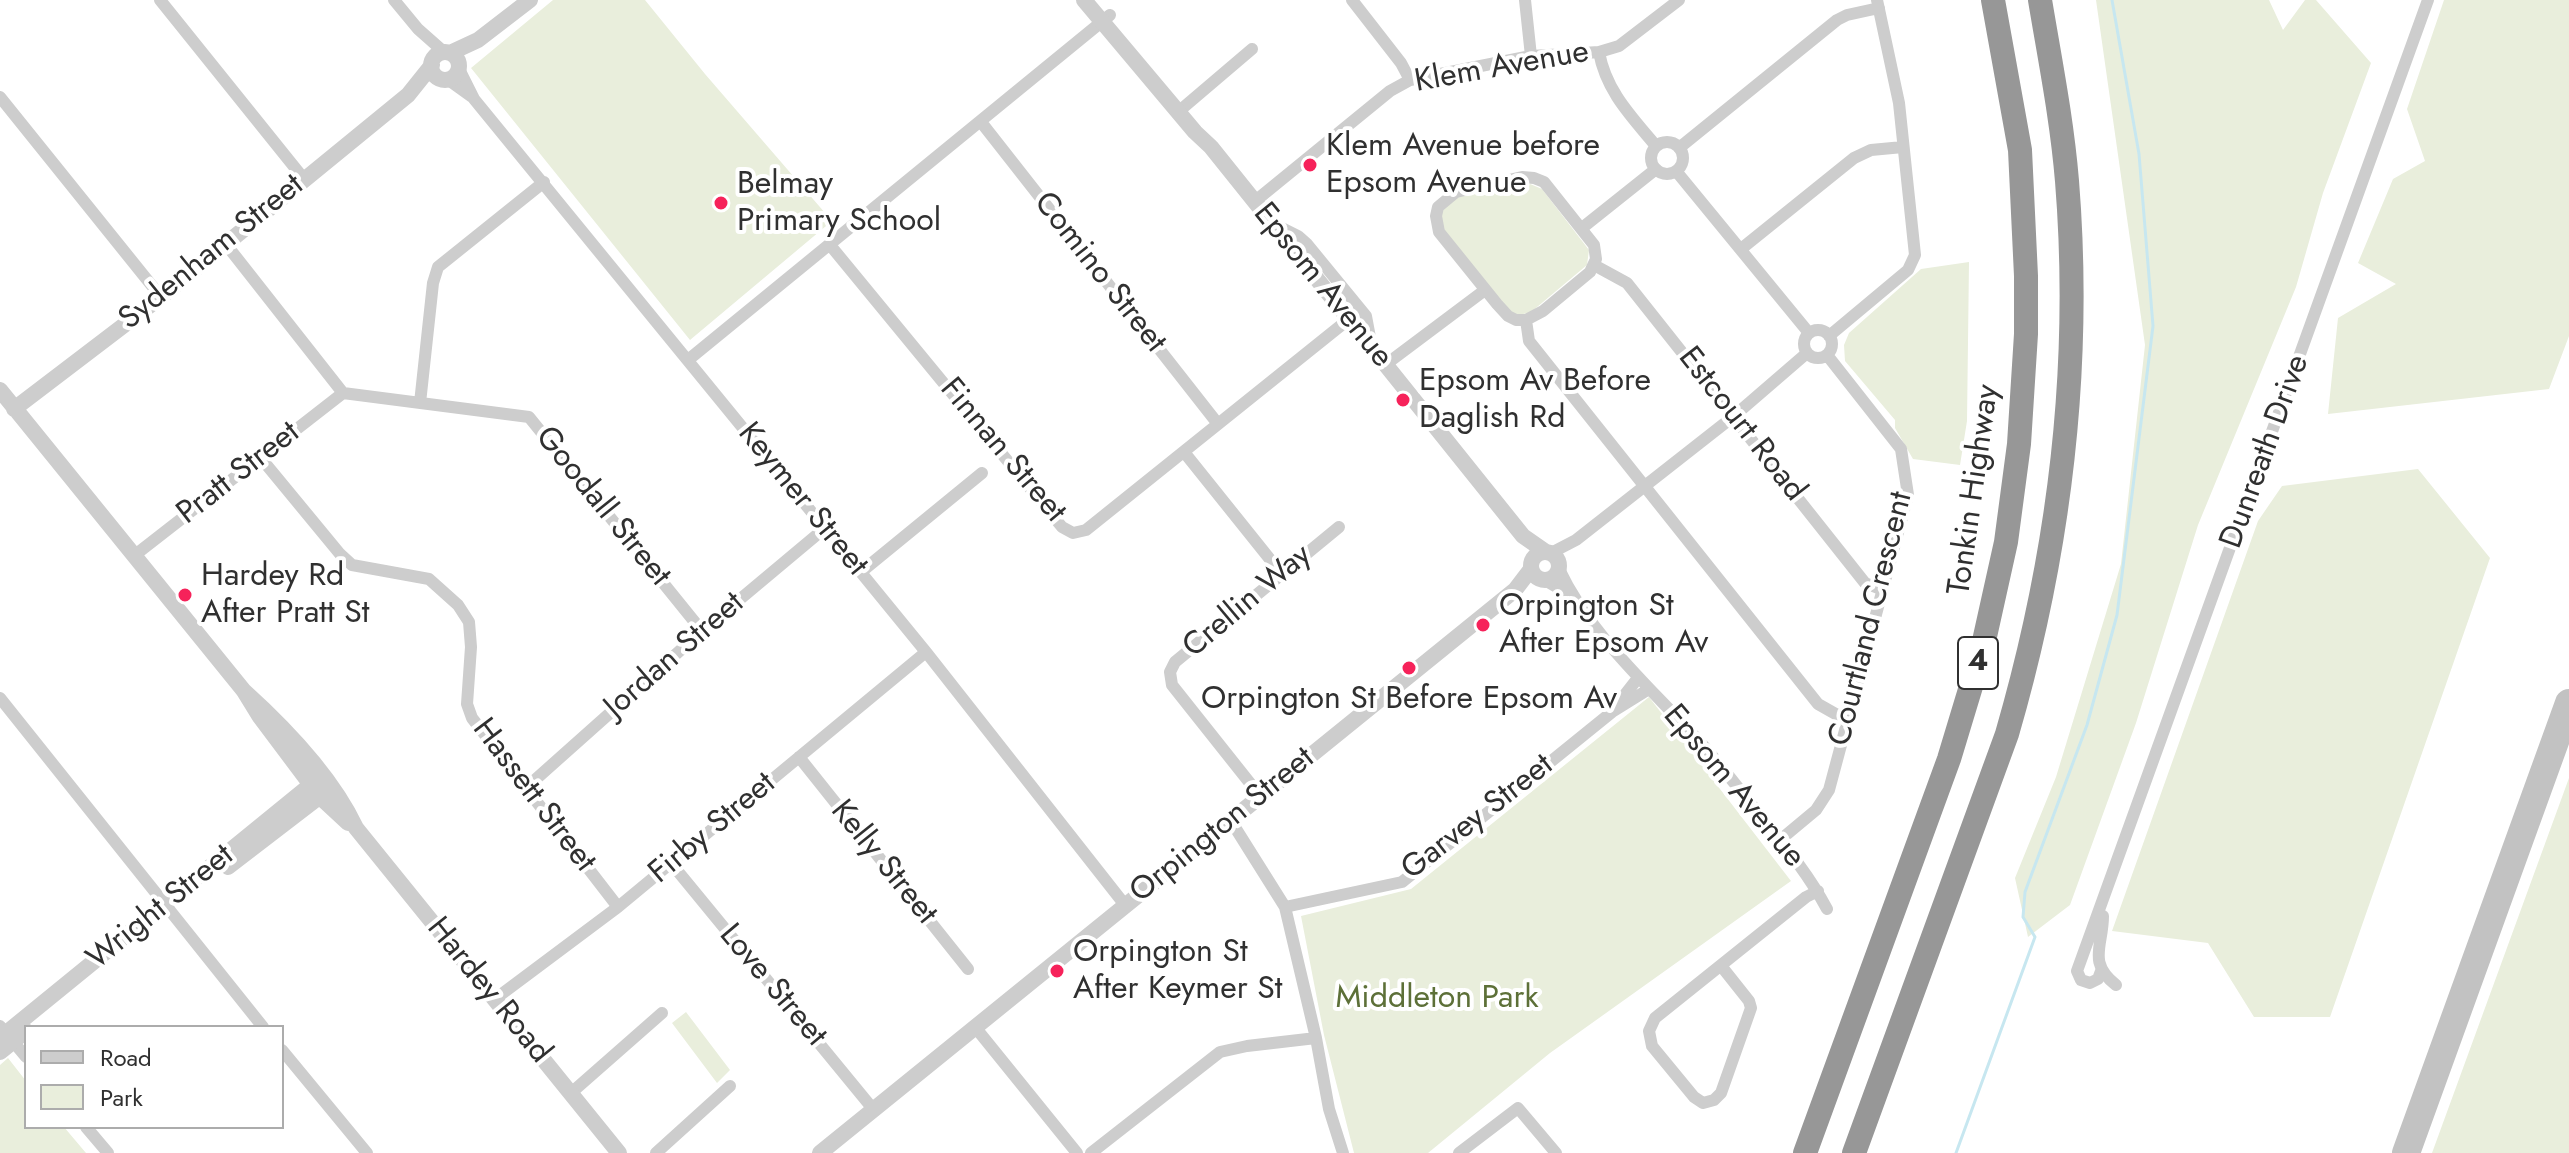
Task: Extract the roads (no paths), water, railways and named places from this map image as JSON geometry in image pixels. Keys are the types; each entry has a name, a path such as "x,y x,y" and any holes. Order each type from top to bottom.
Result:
{"highway":[{"name":"Tonkin Highway","path":"1805,1153 1949,759 1982,650 2006,542 2019,444 2026,334 2026,276 2020,150 1993,0"},
{"name":"4","path":"1854,1153 2007,734 2025,673 2058,502 2071,345 2071,272 2067,177 2040,0"}],"street":[{"path":"160,0 304,179"},
{"name":"Keymer Street","path":"394,0 926,652 1125,905"},
{"name":"Sydenham Street","path":"14,409 161,297 408,95 530,0"},
{"name":"Epsom Avenue","path":"1084,0 1106,19 1203,131 1211,147 1254,202 1545,566 1638,678 1699,740 1780,840 1818,891 1827,909"},
{"name":"Epsom Avenue","path":"1098,0 1106,19"},
{"path":"1352,0 1401,63 1410,80"},
{"path":"1525,0 1531,56"},
{"name":"Klem Avenue","path":"1254,202 1390,91 1410,80 1531,56 1599,52 1619,46 1679,0"},
{"name":"Dunreath Drive","path":"2103,905 2098,945 2101,971 2098,979 2090,983 2081,980 2077,971 2428,0"},
{"path":"1679,148 1837,20 1878,4 1899,103 1915,247 1913,262 1908,270 1829,336"},
{"path":"688,360 1106,19"},
{"path":"1181,109 1252,49"},
{"path":"1599,52 1608,85 1656,146"},
{"path":"0,97 161,297"},
{"name":"Comino Street","path":"981,122 1218,424"},
{"path":"1672,142 1683,157 1681,166 1668,174 1656,169 1652,161 1656,146 1672,142"},
{"path":"1741,249 1862,153 1903,147"},
{"path":"1582,228 1656,169"},
{"path":"1676,171 1809,333"},
{"path":"1522,177 1534,178 1544,182 1582,228 1596,250 1594,265 1579,282 1543,311 1526,320 1516,320 1508,316 1485,290 1439,232 1436,222 1438,207 1456,192 1522,177"},
{"path":"420,403 433,283 438,267 544,182"},
{"path":"1270,221 1307,244 1366,316 1372,348"},
{"path":"225,243 343,393"},
{"name":"Finnan Street","path":"830,245 1062,527 1073,533 1086,530 1349,319"},
{"name":"Estcourt Road","path":"1594,265 1627,283 1865,583 1883,590"},
{"path":"1385,365 1485,290"},
{"path":"1526,320 1529,341 1818,704 1848,721"},
{"path":"1819,330 1829,336 1832,345 1827,355 1818,359 1807,353 1804,345 1809,333 1819,330"},
{"path":"1545,566 1734,416 1807,353"},
{"name":"Courtland Crescent","path":"1780,840 1816,810 1829,790 1908,495 1901,449 1827,355"},
{"name":"Hardey Road","path":"0,390 244,691 282,725 321,786 347,808 356,828 619,1153"},
{"name":"Goodall Street","path":"343,393 529,417 702,631"},
{"name":"Pratt Street","path":"135,555 343,393"},
{"path":"1184,452 1281,573"},
{"name":"Hassett Street","path":"260,457 352,565 429,579 458,605 469,622 471,647 467,704 472,718 618,907"},
{"path":"861,572 982,473"},
{"name":"Crellin Way","path":"1261,797 1172,685 1170,672 1175,662 1339,527"},
{"name":"Jordan Street","path":"527,787 702,631 825,528"},
{"name":"Orpington Street","path":"820,1153 1545,566"},
{"name":"Firby Street","path":"495,999 618,907 926,652"},
{"name":"Garvey Street","path":"1612,712 1638,678"},
{"name":"Garvey Street","path":"1285,907 1402,882 1612,712 1649,689"},
{"path":"0,698 261,1025"},
{"name":"Kelly Street","path":"799,757 968,969"},
{"name":"Wright Street","path":"8,1037 321,786"},
{"path":"1231,821 1285,907 1316,1038 1329,1109 1343,1153"},
{"name":"Love Street","path":"671,863 873,1109"},
{"path":"1722,967 1749,1001 1751,1008 1721,1093 1714,1100 1703,1103 1694,1097 1652,1046 1649,1031 1655,1018 1806,897 1818,891"},
{"name":"Wright Street","path":"33,1025 167,909"},
{"path":"2101,971 2116,985"},
{"path":"571,1093 662,1013"},
{"path":"975,1027 1077,1153"},
{"path":"8,1037 24,1055"},
{"path":"1091,1153 1220,1052 1316,1038"},
{"path":"284,1052 367,1153"},
{"path":"656,1153 730,1086"},
{"path":"1459,1153 1518,1108 1556,1153"},
{"path":"88,1129 108,1153"}],"waterway":[{"path":"1956,1153 2035,937 2023,917 2025,892 2087,725 2117,615 2153,326 2139,154 2112,0"}],"place":[{"name":"Klem Avenue before Epsom Avenue","path":"1310,165"},
{"name":"Belmay Primary School","path":"721,203"},
{"name":"Epsom Av Before Daglish Rd","path":"1403,400"},
{"name":"Hardey Rd After Pratt St","path":"185,595"},
{"name":"Orpington St After Epsom Av","path":"1483,625"},
{"name":"Orpington St Before Epsom Av","path":"1409,668"},
{"name":"Orpington St After Keymer St","path":"1057,971"}],"park label":[{"name":"Middleton Park","path":"1437,999"}]}
